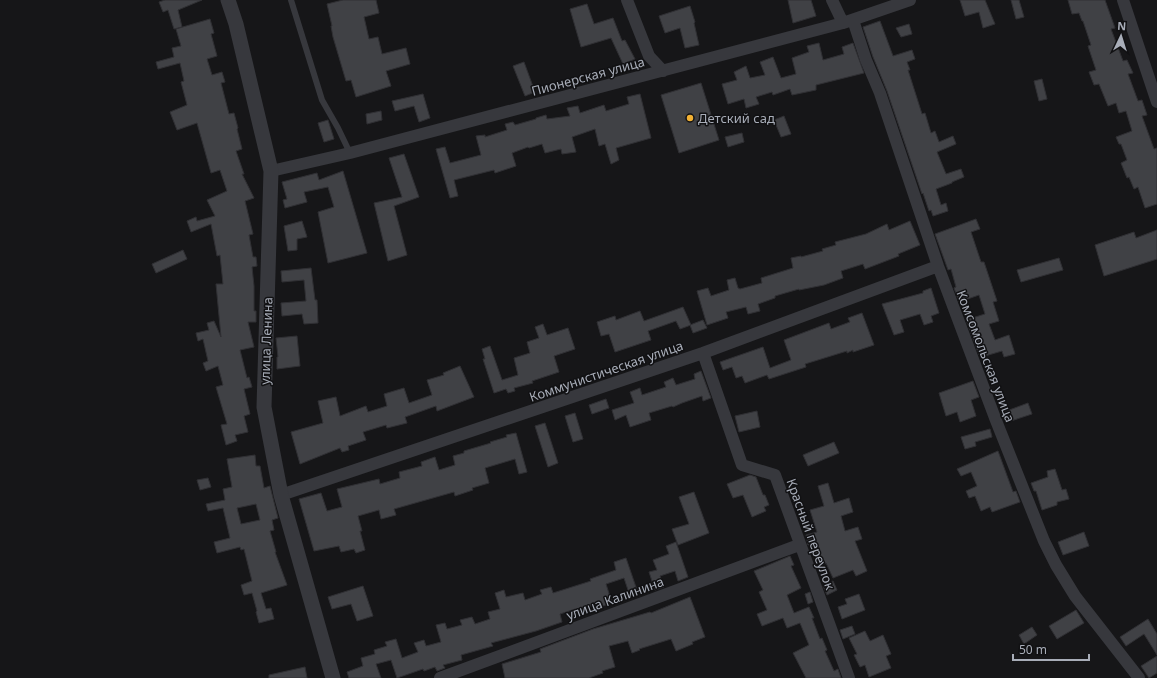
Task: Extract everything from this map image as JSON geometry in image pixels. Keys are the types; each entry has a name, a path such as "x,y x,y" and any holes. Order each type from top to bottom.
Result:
{"street":[{"name":"улица Ленина","path":"228,0 236,24 271,172 264,408 281,495 333,678"},
{"path":"628,0 649,56 663,71"},
{"name":"Комсомольская улица","path":"832,0 848,22 880,93 938,266 995,418 1044,541 1056,565 1075,596 1139,678"},
{"name":"Пионерская улица","path":"271,172 848,22 910,0"},
{"path":"1123,0 1157,102"},
{"path":"640,77 649,56"},
{"name":"Коммунистическая улица","path":"281,495 703,353 938,266"},
{"name":"Красный переулок","path":"703,353 742,465 774,475 849,678"},
{"name":"улица Калинина","path":"440,678 799,545"}],"lane":[{"path":"291,0 322,100 350,152"}],"building":[{"path":"165,0 202,0 178,10 182,27 174,29 168,10 163,12 159,2"},
{"path":"343,0 376,0 379,13 364,17 369,39 378,37 382,54 406,48 410,64 386,71 391,86 356,97 351,80 346,81 333,37 327,4"},
{"path":"788,0 811,0 816,16 793,23"},
{"path":"960,0 985,0 995,24 983,28 979,12 965,16"},
{"path":"1011,0 1019,0 1024,17 1016,19"},
{"path":"1068,0 1105,0 1115,28 1111,29 1123,61 1127,60 1133,73 1128,74 1138,101 1142,100 1147,115 1142,116 1154,149 1157,148 1157,204 1145,208 1138,187 1134,189 1129,177 1127,178 1121,163 1127,160 1121,144 1119,144 1116,137 1132,131 1126,111 1119,113 1116,103 1108,106 1099,84 1094,85 1089,72 1096,70 1088,46 1091,45 1079,13 1072,14"},
{"path":"587,4 594,24 613,18 622,41 625,40 635,59 623,64 611,38 581,47 570,9"},
{"path":"690,6 695,22 699,45 685,48 680,28 665,33 659,16"},
{"path":"210,19 214,33 211,34 217,56 207,59 212,75 222,72 225,82 221,83 229,114 234,113 238,128 242,149 236,151 244,174 242,174 254,198 245,201 253,234 249,235 253,257 256,257 257,266 252,267 256,322 248,322 254,347 240,350 247,378 249,377 252,387 244,389 250,414 244,416 248,432 235,435 237,441 226,445 221,425 227,424 216,387 223,385 218,366 206,371 203,363 208,361 203,339 198,341 196,333 209,330 207,323 214,321 221,337 216,284 223,284 220,255 217,256 211,224 191,232 187,221 196,217 197,221 215,216 207,200 227,191 220,170 211,173 197,123 177,130 170,112 187,105 181,82 184,81 180,63 158,69 156,62 174,57 172,48 181,46 176,29"},
{"path":"880,21 893,56 912,50 915,59 907,62 910,70 908,70 922,114 925,113 931,133 935,131 939,142 953,136 956,144 937,152 946,174 961,169 964,177 936,189 941,205 946,203 948,211 933,216 931,210 929,211 923,193 922,194 887,91 863,27"},
{"path":"909,24 912,34 901,37 896,28"},
{"path":"819,43 823,60 844,54 842,47 853,43 864,73 816,85 816,90 792,95 790,89 773,95 772,92 756,97 759,104 746,108 744,99 728,104 722,84 737,80 734,72 746,66 750,78 765,75 760,62 773,57 781,78 796,74 792,58 809,52 807,46"},
{"path":"524,62 535,92 525,96 513,66"},
{"path":"1042,79 1047,99 1039,101 1034,81"},
{"name":"Детский сад","path":"701,83 719,140 679,153 661,95"},
{"path":"423,94 430,118 419,122 414,106 395,111 392,101"},
{"path":"640,94 651,138 616,148 619,160 611,164 605,144 599,146 595,129 572,137 576,152 562,154 561,149 545,153 542,144 528,147 512,153 516,166 495,173 494,170 454,180 458,196 450,198 436,149 445,147 450,163 481,155 476,136 485,135 485,137 507,130 505,124 513,122 515,125 546,115 547,119 570,116 567,108 578,106 580,113 604,105 606,111 629,104 627,97"},
{"path":"381,111 382,120 367,124 366,114"},
{"path":"784,116 791,134 781,137 774,120"},
{"path":"328,120 334,139 324,142 318,123"},
{"path":"742,133 744,142 728,147 725,137"},
{"path":"404,154 419,197 394,206 407,255 388,261 374,203 402,197 389,158"},
{"path":"343,171 367,253 328,263 318,212 334,207 328,187 304,192 307,202 285,208 283,200 287,199 282,182 317,173 319,180"},
{"path":"976,219 980,229 971,232 981,262 984,262 997,301 993,302 999,321 989,324 995,340 1009,335 1015,354 1004,357 1002,351 985,356 984,354 979,355 966,320 985,314 979,295 959,302 954,288 956,287 951,269 948,270 935,234"},
{"path":"302,221 307,237 297,239 297,250 288,251 284,226"},
{"path":"910,221 920,245 898,254 899,256 865,269 863,264 841,271 843,278 824,285 799,289 775,296 775,298 758,304 760,311 748,314 746,307 726,312 728,318 707,325 697,291 708,288 711,296 729,290 727,280 735,278 738,288 740,289 762,283 761,278 793,268 791,258 823,251 822,249 836,245 835,242 866,234 887,224 889,230"},
{"path":"1157,230 1157,259 1104,276 1095,245 1134,232 1136,238"},
{"path":"183,250 187,259 156,273 152,264"},
{"path":"1059,258 1063,270 1021,282 1017,270"},
{"path":"311,268 315,300 317,300 318,323 304,324 302,314 282,316 281,303 306,301 304,280 282,282 281,271"},
{"path":"931,288 939,313 931,316 933,322 924,325 920,314 900,320 904,332 894,335 882,304 923,293 923,291"},
{"path":"683,307 691,325 680,329 676,321 648,331 651,340 615,352 609,334 601,336 597,322 615,316 616,320 640,311 644,321"},
{"path":"862,313 874,345 853,352 853,350 847,353 847,351 805,364 806,367 769,379 767,375 745,383 742,376 736,378 732,367 723,370 720,362 763,347 770,368 791,360 784,340 829,323 831,329 850,322 848,318"},
{"path":"703,320 707,328 693,333 690,325"},
{"path":"543,324 547,335 568,328 575,349 554,356 559,372 532,381 533,383 514,388 515,391 508,393 506,389 494,393 483,359 485,359 482,349 490,346 502,380 518,375 514,358 530,353 527,342 539,338 535,327"},
{"path":"297,336 300,366 277,369 278,357 276,338"},
{"path":"460,366 474,397 437,411 436,406 405,417 407,423 387,428 386,425 363,432 366,440 348,446 349,450 342,452 340,448 300,464 291,432 323,423 318,401 336,397 340,416 366,406 368,412 387,406 384,394 404,388 409,403 432,395 427,380 444,375 443,373"},
{"path":"701,371 711,398 703,401 702,396 673,407 672,406 649,413 651,420 630,427 626,415 615,420 612,410 634,403 630,392 640,388 642,395 666,387 664,382 673,378 676,385 695,379 694,374"},
{"path":"973,381 979,397 971,400 976,416 960,422 957,412 946,416 939,393"},
{"path":"606,399 609,408 592,414 589,405"},
{"path":"1028,403 1032,414 1008,422 1004,412"},
{"path":"757,411 760,427 739,432 735,416"},
{"path":"575,413 583,439 573,442 565,416"},
{"path":"545,423 558,463 548,467 535,426"},
{"path":"990,429 992,437 975,442 976,446 965,449 961,437"},
{"path":"516,433 527,472 519,474 515,459 485,468 489,483 472,488 473,490 455,496 454,492 394,509 396,515 381,519 379,510 358,516 365,550 356,553 354,549 341,552 339,546 314,551 299,499 321,493 327,511 342,507 337,489 379,479 380,484 400,478 399,472 422,466 421,462 435,457 439,470 455,465 453,456 507,437 506,435"},
{"path":"834,442 839,453 808,466 803,455"},
{"path":"998,451 1013,492 1016,491 1020,502 992,512 990,507 981,511 975,496 969,498 966,491 977,486 971,472 961,476 957,469"},
{"path":"255,455 256,466 260,466 264,488 270,486 278,518 272,520 274,530 270,531 275,552 287,585 261,593 266,609 271,608 274,619 259,623 252,593 244,595 241,585 252,581 244,549 241,550 240,547 217,553 214,542 230,538 223,508 208,511 206,504 225,500 223,489 232,487 227,459","holes":["256,504 260,520 241,524 237,508"]},
{"path":"1055,469 1062,490 1066,489 1069,499 1057,502 1057,505 1042,510 1036,491 1034,491 1031,483 1048,477 1047,471"},
{"path":"750,475 756,477 763,495 765,495 769,505 764,507 766,511 752,517 743,495 733,498 727,484"},
{"path":"208,478 211,487 200,490 197,480"},
{"path":"828,483 834,503 849,498 853,512 841,516 845,531 858,527 862,539 855,541 867,571 856,576 853,570 833,578 826,563 821,565 812,544 808,545 806,535 817,532 810,510 824,506 818,486"},
{"path":"694,492 709,533 678,545 672,529 689,524 679,497"},
{"path":"1084,532 1089,546 1063,555 1058,542"},
{"path":"676,542 688,577 678,581 675,571 660,576 664,587 655,590 649,572 657,570 653,560 669,554 666,546"},
{"path":"790,556 794,565 791,566 801,588 787,595 794,613 809,607 820,639 822,638 827,650 825,651 834,671 838,669 841,678 806,678 793,653 809,645 800,623 787,628 783,618 762,626 757,614 767,610 759,592 763,590 754,571"},
{"path":"626,558 638,593 630,596 624,578 606,584 612,603 603,606 602,603 585,609 586,612 577,615 575,609 560,614 562,622 536,631 491,643 493,646 461,655 462,660 443,665 445,668 437,671 435,667 424,671 423,669 397,678 391,660 376,664 381,678 349,678 347,672 363,666 361,658 375,654 374,650 387,646 385,642 396,639 402,658 418,652 414,643 424,640 426,646 441,642 436,625 445,623 447,629 462,625 460,620 472,617 475,624 490,619 488,612 500,609 495,593 504,590 506,597 523,593 525,600 542,594 540,590 551,587 553,593 591,581 590,579 616,570 614,562"},
{"path":"833,581 837,590 827,595 823,586"},
{"path":"363,586 373,616 357,621 351,604 332,609 328,597"},
{"path":"810,592 813,602 808,604 805,594"},
{"path":"859,594 865,610 842,619 838,607 847,604 845,599"},
{"path":"690,597 705,637 692,642 693,644 676,651 671,639 639,649 640,650 632,653 628,641 609,646 615,667 602,671 603,673 589,678 505,678 502,664 541,652 540,649 593,629 650,612 651,613"},
{"path":"1076,610 1084,623 1057,639 1049,626"},
{"path":"1148,619 1157,634 1157,655 1144,634 1126,646 1120,637"},
{"path":"852,626 855,634 843,639 840,630"},
{"path":"1032,627 1037,635 1024,644 1019,635"},
{"path":"865,631 870,641 883,635 891,654 886,656 891,668 869,677 865,665 860,667 854,655 857,654 849,638"},
{"path":"1157,656 1157,673 1149,678 1141,666"},
{"path":"305,667 307,678 269,678 269,675"}],"place":[{"name":"Детский сад","path":"690,118"}]}
